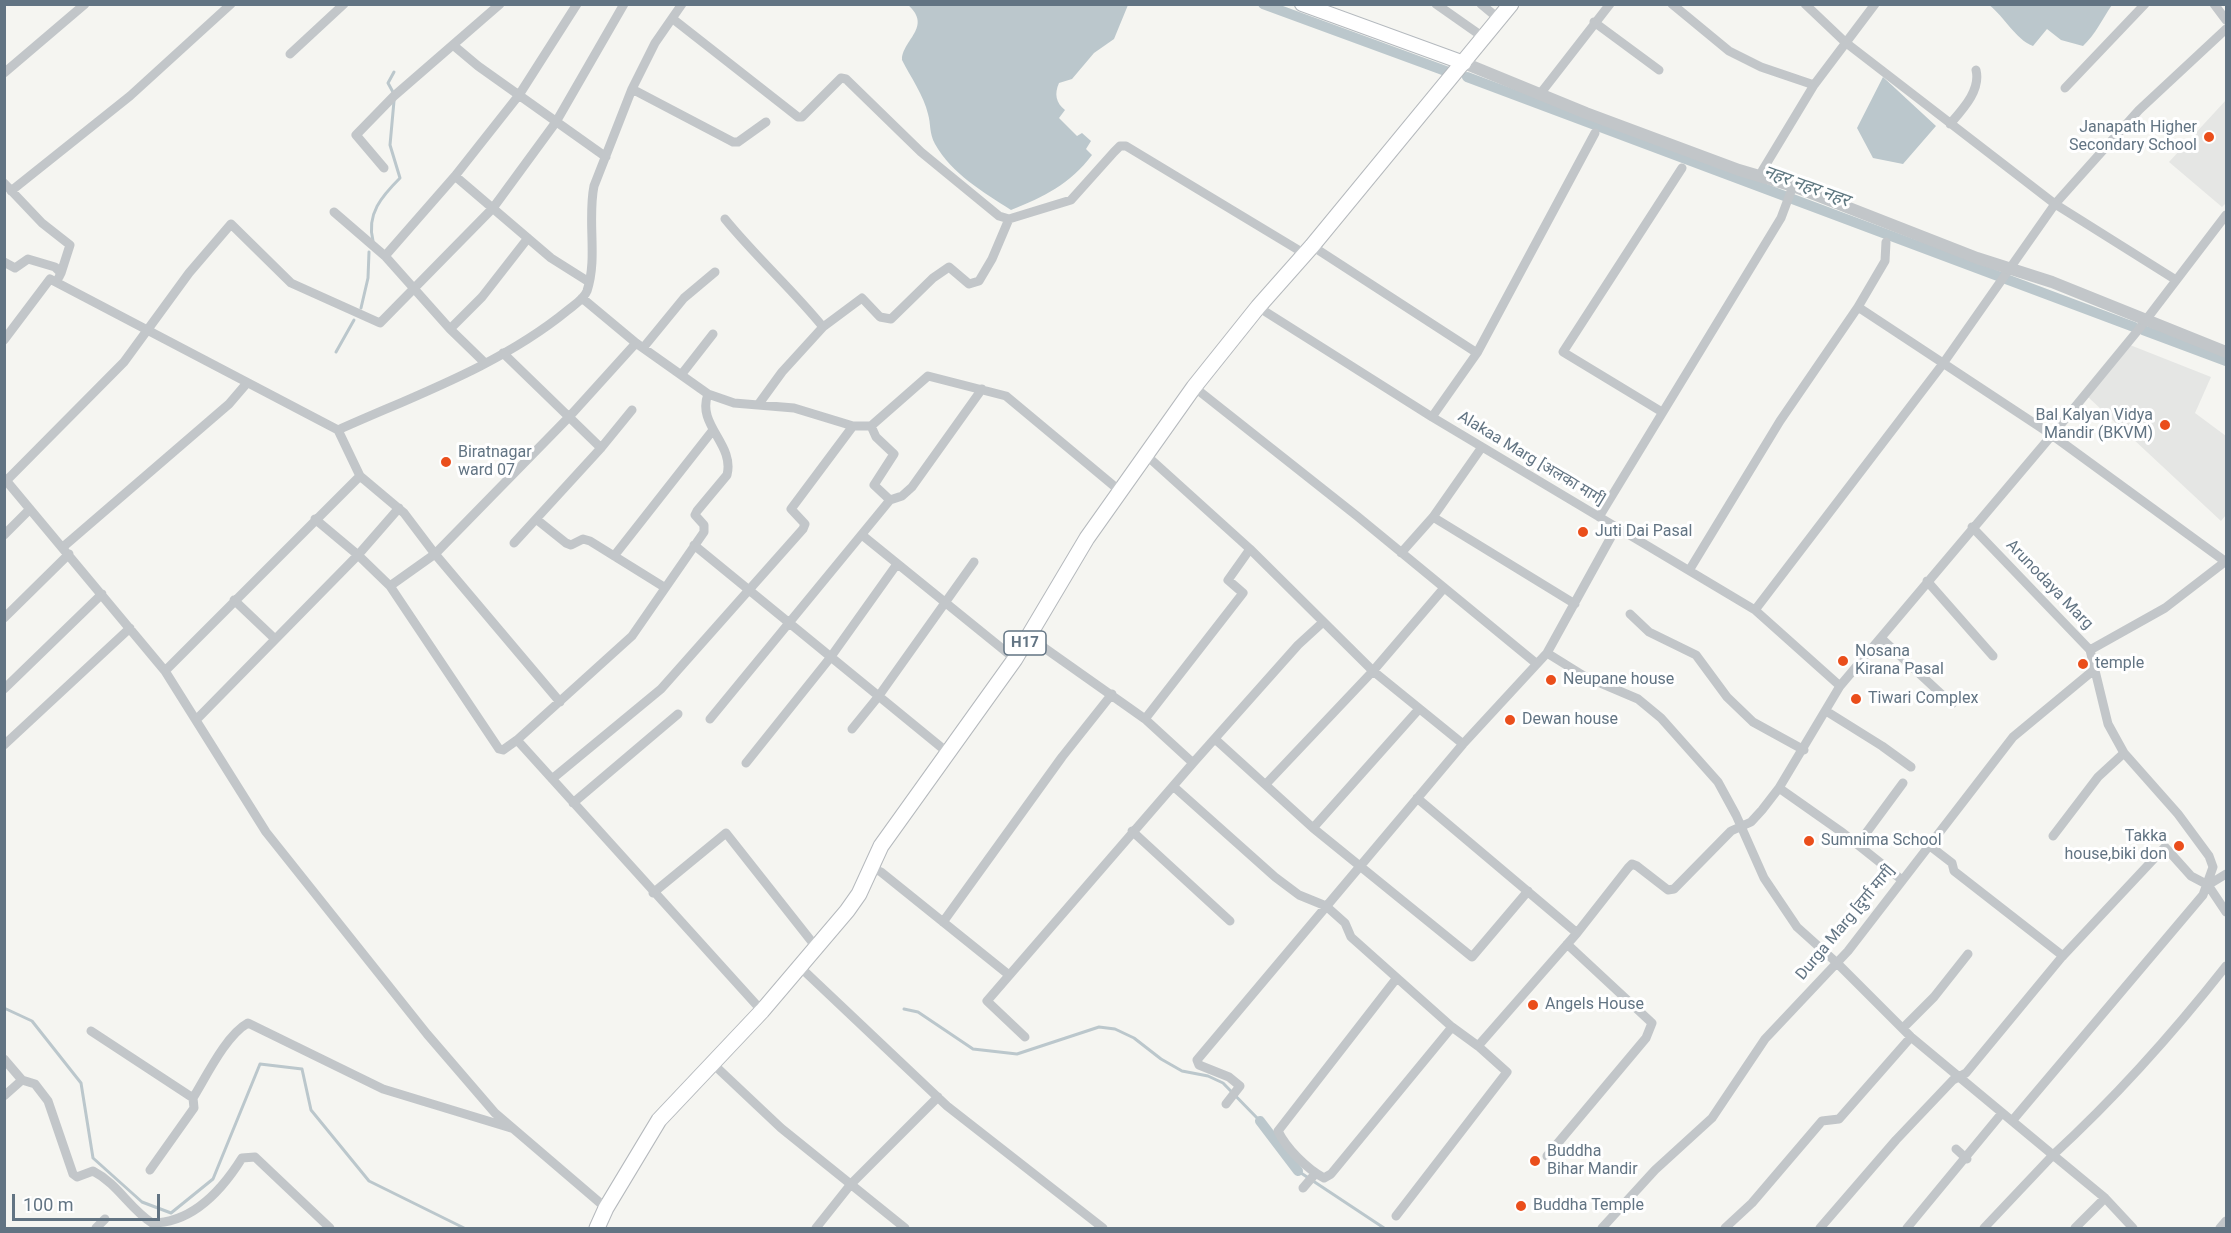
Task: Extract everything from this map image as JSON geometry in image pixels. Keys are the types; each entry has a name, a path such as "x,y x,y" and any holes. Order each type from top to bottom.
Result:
{"main road":[{"path":"1302,4 1464,63"},
{"name":"H17","path":"597,1228 606,1208 658,1120 762,1011 847,911 859,894 882,846 1015,659 1087,537 1194,387 1511,4"}],"street":[{"path":"4,73 85,4"},
{"path":"11,191 130,96 231,4"},
{"path":"290,54 344,4"},
{"path":"384,168 356,135 394,96 500,4"},
{"path":"385,256 455,176 519,95 578,4"},
{"path":"606,1208 495,1113 435,1043 266,832 165,671 6,479 124,362 189,273 231,224 291,283 380,323 416,289 493,208 556,122 624,4"},
{"path":"338,430 485,363 537,336 582,298 589,282 591,201 632,89 655,43 682,4"},
{"path":"1436,4 1483,37"},
{"path":"1481,4 1499,19"},
{"path":"1540,94 1610,4"},
{"path":"1672,4 1729,51 1761,67 1815,85"},
{"path":"1805,4 1845,42 2055,204 2176,280"},
{"path":"1759,176 1815,85 1875,4"},
{"path":"2065,88 2145,4"},
{"path":"2214,4 2226,20"},
{"path":"673,19 798,117 802,117 841,78 846,79 921,152 982,204 1009,219 1071,200 1120,146 1126,146 1308,250 1477,353"},
{"path":"1594,22 1659,70"},
{"path":"1755,610 1942,365 2007,269 2055,204 2139,110 2226,29"},
{"path":"453,45 606,157"},
{"path":"1464,63 1586,113 2007,269 2052,282 2226,352"},
{"path":"1950,124 1973,94 1978,78 1977,70"},
{"path":"632,89 733,142 738,142 766,122"},
{"path":"1432,417 1477,353 1595,133"},
{"path":"1662,411 1563,352 1682,168"},
{"path":"455,176 551,258 589,282"},
{"path":"4,183 42,223 70,245 58,277"},
{"path":"1599,517 1787,204 1793,189"},
{"path":"334,212 385,256 450,329 485,363"},
{"path":"1478,1046 1567,944 1632,864 1668,890 1674,889 1731,831 1751,822 1779,788 1840,687 2133,336 2226,215"},
{"path":"725,219 744,242 780,276 823,327"},
{"path":"758,405 782,372 823,327 862,298 880,317 891,319 933,278 949,267 969,284 979,281 1009,219"},
{"path":"450,329 482,297 528,238"},
{"path":"1690,569 1780,421 1858,307 1885,261 1886,242"},
{"path":"4,262 15,268 28,259 55,267 58,277 148,331 338,430 360,476 399,508 560,702"},
{"path":"390,586 435,554 684,298 715,272"},
{"path":"4,340 50,279 58,277"},
{"path":"582,298 640,345 708,394 734,403 794,408 853,426 871,426 928,376 1006,396 1120,491"},
{"name":"Alakaa Marg [अलका मार्ग]","path":"1258,307 1432,417 1616,528 1690,569 1755,610 1840,687"},
{"path":"1858,307 1942,365 2052,435 2226,562 2165,608 2090,650"},
{"path":"681,375 713,334"},
{"path":"503,353 601,448"},
{"path":"4,618 66,550 229,405 247,383"},
{"path":"1194,387 1537,664"},
{"path":"710,719 890,500 902,496 912,487 982,389"},
{"path":"315,519 390,586 499,749 503,750 632,636 705,528 697,519 697,511 727,475 729,468 726,454 705,415 708,394"},
{"path":"514,543 601,448 632,410"},
{"path":"552,779 661,689 803,529 805,524 794,515 791,509 853,426"},
{"path":"871,426 876,437 894,454 874,485 890,500"},
{"path":"614,556 713,430"},
{"path":"1401,553 1433,517 1482,447"},
{"path":"1146,455 1250,549 1322,623 1373,671 1463,744"},
{"path":"165,671 360,476"},
{"path":"4,535 30,508"},
{"path":"197,719 358,555 399,508"},
{"path":"1433,517 1575,604"},
{"path":"536,519 566,543 571,545 584,539 590,540 664,587"},
{"name":"Arunodaya Marg","path":"1972,527 2090,650 2108,724 2124,753 2178,814 2209,856 2213,867 2208,885"},
{"path":"1226,1104 1240,1086 1228,1077 1199,1065 1197,1060 1463,744 1547,653 1616,528"},
{"path":"862,535 1015,659"},
{"path":"694,545 947,752"},
{"path":"1145,719 1243,593 1228,580 1250,549"},
{"path":"852,729 878,697 974,562"},
{"path":"746,763 830,658 897,564"},
{"path":"1927,581 1993,656"},
{"path":"1266,784 1373,671 1444,588"},
{"path":"4,689 102,594"},
{"path":"234,600 275,639"},
{"path":"1630,614 1649,632 1696,655 1727,697 1753,722 1804,750"},
{"path":"1025,1037 987,1001 1132,831 1298,645 1322,623"},
{"path":"4,745 130,628"},
{"path":"1029,637 1145,719 1193,763"},
{"path":"1881,638 1952,704"},
{"path":"1547,653 1584,676 1648,706 1708,770 1741,827 1764,878 1797,927 1838,963 1911,1037 2105,1198 2133,1228"},
{"name":"Durga Marg [दुर्गा मार्ग]","path":"1602,1228 1655,1170 1712,1118 1779,1022 1838,963 2013,737 2095,669"},
{"path":"943,922 1062,757 1112,694"},
{"path":"1313,828 1419,709"},
{"path":"1826,711 1911,767"},
{"path":"573,803 678,714"},
{"path":"1215,739 1313,828 1473,957 1528,891"},
{"path":"517,740 762,1011"},
{"path":"2053,836 2098,777 2124,753"},
{"path":"1857,844 1903,783"},
{"path":"1173,786 1299,896 1326,906 1345,923 1351,937 1396,979 1507,1072 1396,1216"},
{"path":"1779,788 1857,844 1902,880"},
{"path":"1417,798 1576,933"},
{"path":"1132,831 1230,921"},
{"path":"653,892 726,833 816,947"},
{"path":"1930,846 1952,863 1954,871 2063,956"},
{"path":"1820,1228 1896,1140 1958,1076 1966,1073 2063,956 2165,847 2190,876 2208,885 2226,912"},
{"path":"870,867 881,872 1010,975"},
{"path":"2012,1121 2156,953 2203,895 2208,885 2226,874"},
{"path":"1547,1156 1646,1038 1652,1023 1567,944"},
{"path":"1903,1028 1934,997 1968,954"},
{"path":"1984,1228 2145,1060 2226,966"},
{"path":"800,967 938,1097 1103,1228"},
{"path":"1396,979 1278,1131 1283,1140 1315,1174 1324,1178 1331,1174 1452,1027"},
{"path":"150,1170 194,1108 193,1098 221,1053 241,1028 248,1023 383,1089 513,1129"},
{"path":"91,1031 193,1098"},
{"path":"1725,1228 1752,1203 1822,1121 1839,1119 1911,1037"},
{"path":"4,1059 22,1080 35,1084 48,1101 73,1174 77,1177 93,1171 109,1179 138,1214 152,1223 178,1220 189,1214 220,1190 242,1158 255,1157 330,1228"},
{"path":"711,1062 781,1128 905,1228"},
{"path":"4,1096 22,1080"},
{"path":"816,1228 851,1184 938,1097"},
{"path":"1907,1228 1967,1159 2002,1113"},
{"path":"1956,1149 1967,1159"},
{"path":"1303,1188 1315,1174"},
{"path":"2076,1228 2105,1198"},
{"path":"2220,1228 2226,1221"}],"shaded area":[{"path":"908,5 1128,5 1114,39 1094,53 1072,79 1059,83 1057,87 1057,98 1065,110 1059,118 1077,136 1082,133 1091,141 1086,149 1092,155 1084,165 1056,188 1011,210 959,173 935,144 926,107 902,60 918,20"},
{"path":"1989,5 2112,5 2083,46 2061,40 2047,29 2033,46 2015,33"},
{"path":"1883,77 1936,126 1903,164 1873,158 1857,128"},
{"name":"Janapath Higher Secondary School","path":"2226,100 2226,203 2222,207 2169,162"},
{"name":"Bal Kalyan Vidya Mandir (BKVM)","path":"2130,345 2211,377 2195,413 2226,436 2226,515 2221,521 2088,397"}],"waterway":[{"name":"नहर नहर नहर","path":"1263,4 1451,73"},
{"path":"394,72 388,83 394,94"},
{"name":"नहर नहर नहर","path":"1467,77 2134,327"},
{"path":"373,241 372,222 377,206 400,178 390,145 394,101"},
{"path":"361,308 368,278 369,252"},
{"path":"336,352 354,320"},
{"name":"नहर नहर नहर","path":"2143,330 2226,361"},
{"path":"4,1008 32,1021 81,1083 93,1158 142,1202 171,1213 213,1179 260,1064 302,1069 311,1110 369,1181 464,1228"},
{"path":"904,1009 918,1012 973,1049 1017,1054 1099,1027 1115,1029 1134,1038 1161,1059 1182,1071 1208,1076 1223,1083 1260,1121"},
{"path":"1260,1121 1298,1171"},
{"path":"1298,1171 1384,1228"}],"place":[{"name":"Janapath Higher Secondary School","path":"2209,137"},
{"name":"Bal Kalyan Vidya Mandir (BKVM)","path":"2165,425"},
{"name":"Biratnagar ward 07","path":"446,462"},
{"name":"Juti Dai Pasal","path":"1583,532"},
{"name":"Nosana Kirana Pasal","path":"1843,661"},
{"name":"temple","path":"2083,664"},
{"name":"Neupane house","path":"1551,680"},
{"name":"Tiwari Complex","path":"1856,699"},
{"name":"Dewan house","path":"1510,720"},
{"name":"Sumnima School","path":"1809,841"},
{"name":"Takka house,biki don","path":"2179,846"},
{"name":"Angels House","path":"1533,1005"},
{"name":"Buddha Bihar Mandir","path":"1535,1161"},
{"name":"Buddha Temple","path":"1521,1206"}]}
